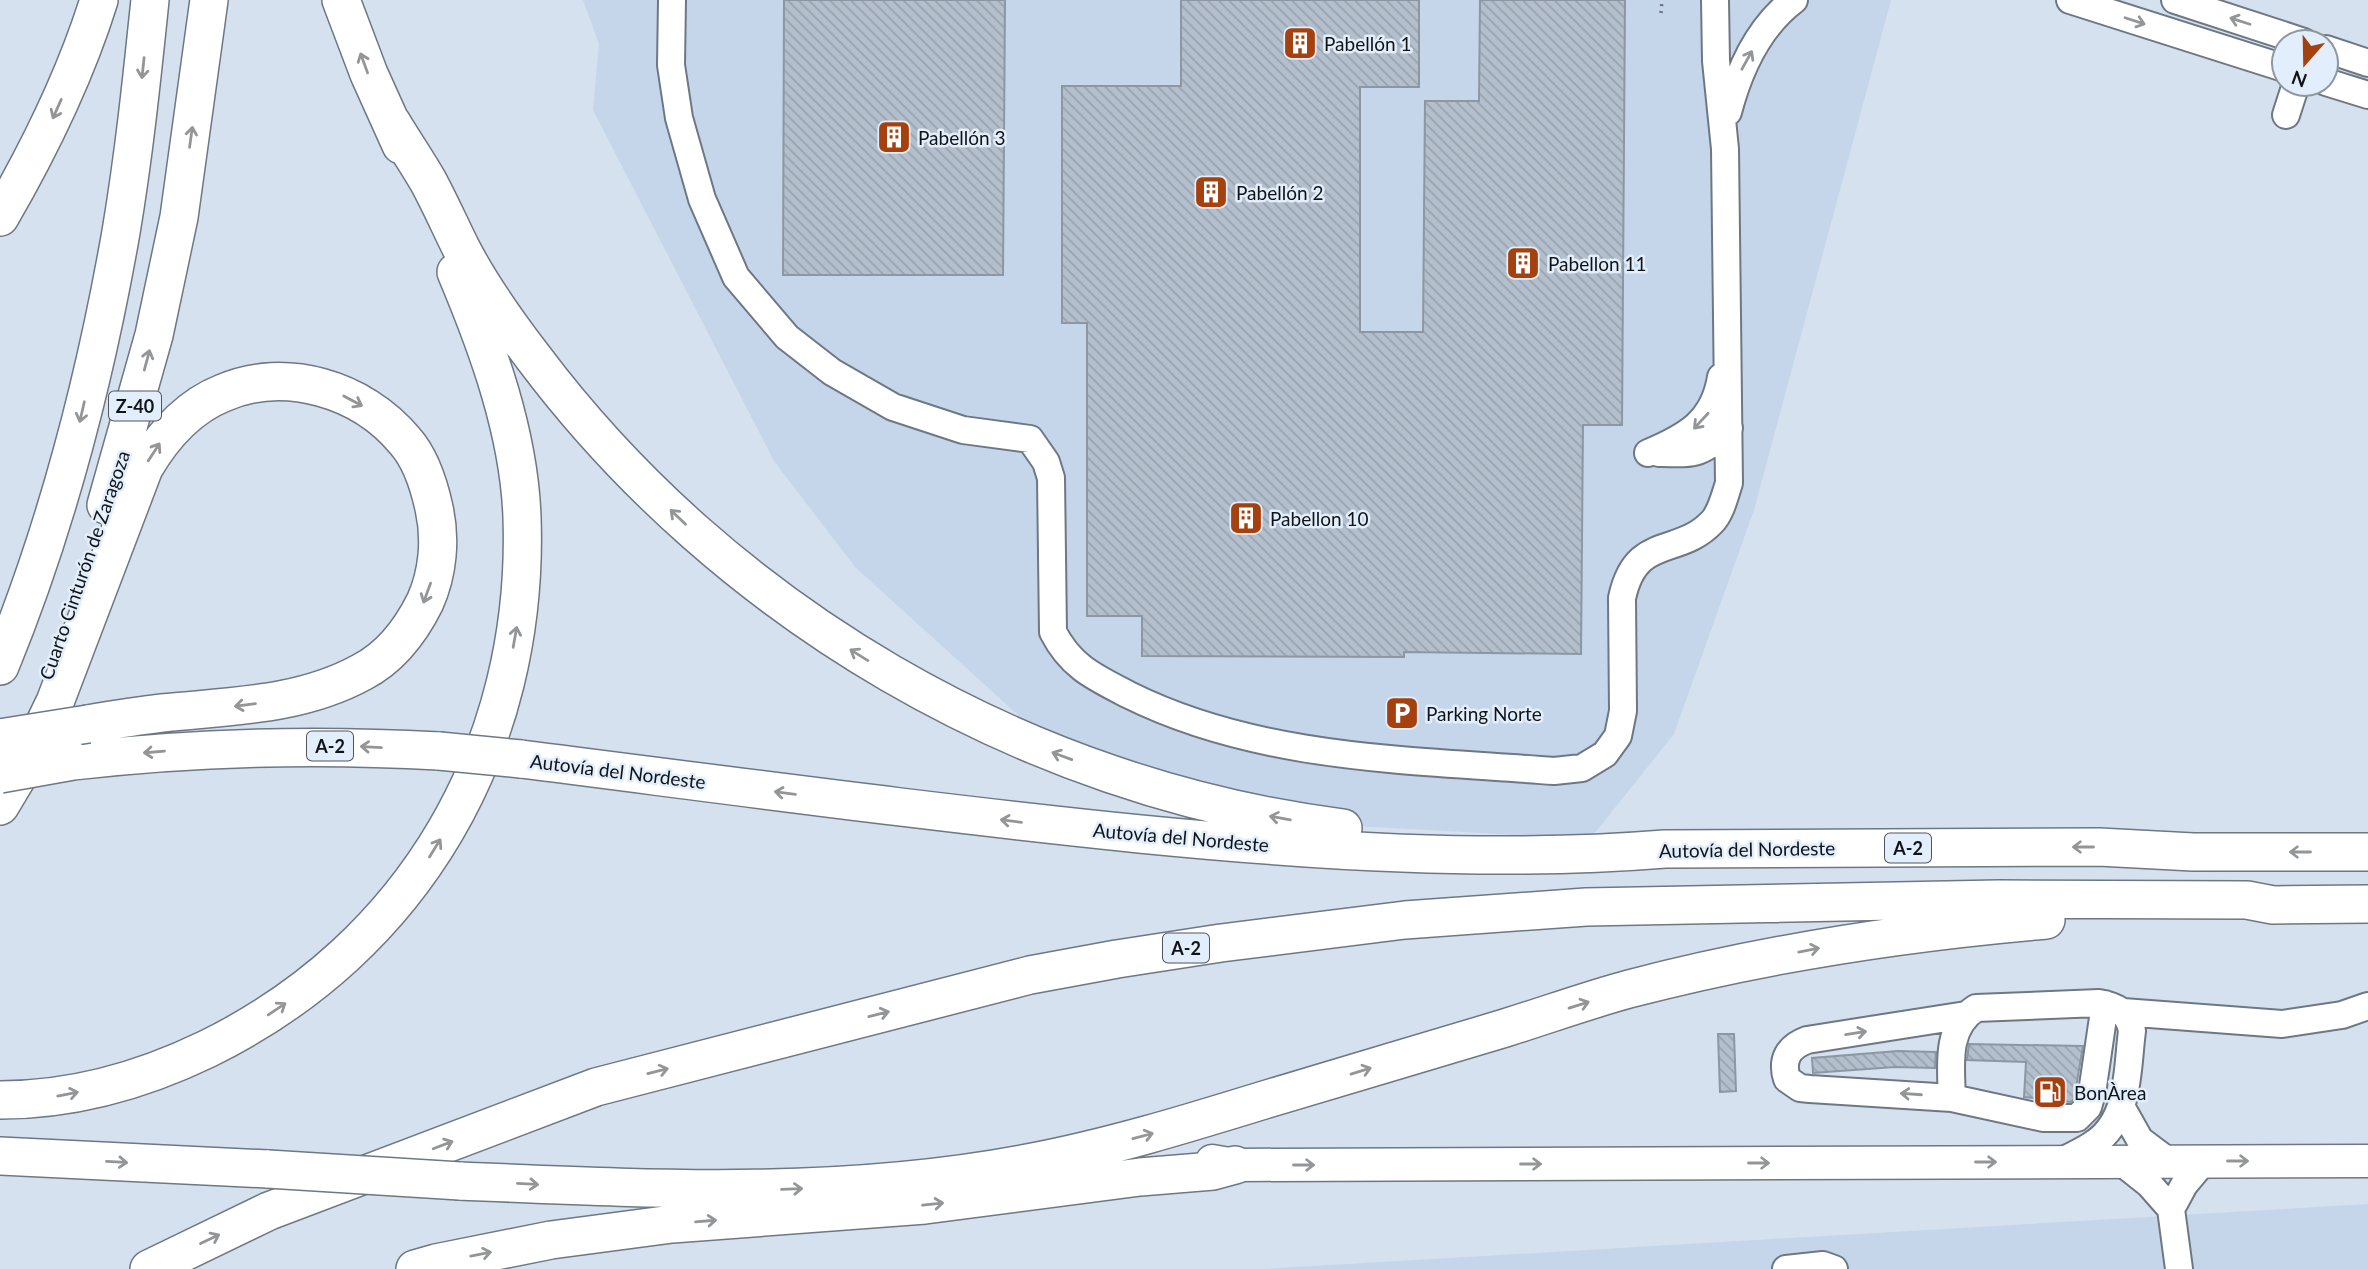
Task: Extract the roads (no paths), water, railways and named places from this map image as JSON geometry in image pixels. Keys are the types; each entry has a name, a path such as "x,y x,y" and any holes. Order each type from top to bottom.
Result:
{"highway":[{"path":"0,217 48,131 85,44 99,0"},
{"name":"Z-40","path":"0,666 49,532 76,440 100,337 123,218 150,0"},
{"name":"Cuarto Cinturón de Zaragoza","path":"0,795 59,646 96,538 154,335 179,217 209,0"},
{"path":"0,1100 63,1095 124,1082 175,1064 234,1035 278,1008 335,965 379,922 420,872 451,824 493,725 516,634 521,579 522,514 515,460 498,387 461,285 369,74 341,0"},
{"path":"392,124 428,182 462,250 492,300 534,359 603,442 683,521 767,593 861,657 962,712 1056,754 1201,802 1384,834 1471,839 1605,840 1665,849"},
{"path":"0,738 88,724 276,701 307,695 365,671 392,649 414,623 429,593 436,565 438,541 431,494 422,468 406,441 378,415 349,397 318,386 290,381 257,383 223,392 198,407 172,429 156,447 144,468 55,702 24,766 0,806"},
{"name":"Autovía del Nordeste","path":"0,774 73,761 222,747 328,746 439,751 521,759 1015,821 1241,843 1446,854 1598,855 1665,849 2099,847 2193,852 2368,852"},
{"name":"A-2","path":"149,1269 269,1211 596,1087 1030,975 1117,959 1405,920 1586,907 1999,899 2247,900 2273,905 2368,904"},
{"path":"0,1156 626,1188 760,1190 898,1182 1029,1163 1145,1136 1628,989 1742,962 1860,941 1970,927 2126,915 2248,914 2273,905"},
{"path":"415,1269 551,1240 672,1224 925,1205 1140,1177 1213,1171 1236,1165"}],"main road":[{"path":"1029,1163 1077,1165 1213,1161 1236,1165 2368,1161"}],"lane":[{"path":"672,0 671,65 679,118 702,199 736,277 787,337 832,372 892,407 962,430 1030,439 1046,461 1051,478 1053,632 1064,653 1083,669 1159,710 1209,727 1270,742 1336,754 1554,771 1583,768 1605,754 1618,736 1623,711 1622,598 1626,579 1636,563 1650,552 1699,534 1715,520 1730,483 1725,149 1716,61 1715,0"},
{"path":"1725,149 1728,112 1738,77 1760,37 1794,0"},
{"path":"2070,0 2270,64"},
{"path":"2175,0 2270,31"},
{"path":"2340,54 2368,63"},
{"path":"2340,86 2368,95"},
{"path":"2286,115 2291,98"},
{"path":"1727,334 1719,389 1709,413 1682,439 1644,453 1694,454 1714,443 1729,428"},
{"path":"1694,454 1715,475 1722,504"},
{"path":"2114,1008 2090,1100 2084,1114 2077,1118 2045,1118 1952,1098 1800,1087 1787,1079 1785,1061 1796,1044 1966,1015 1983,1007 2114,1008 2282,1024 2342,1015 2368,1006"},
{"path":"2062,1161 2096,1142 2111,1126 2122,1108 2132,1031 2130,1022 2114,1008"},
{"path":"1952,1098 1951,1049 1958,1026 1966,1015"},
{"path":"2122,1108 2140,1140 2168,1161"},
{"path":"2120,1161 2149,1184 2171,1209 2179,1269"},
{"path":"2171,1209 2189,1178 2204,1161"},
{"path":"1786,1269 1823,1265 1834,1269"}],"place":[{"name":"Pabellón 1","path":"1300,43"},
{"name":"Pabellón 3","path":"894,137"},
{"name":"Pabellón 2","path":"1211,192"},
{"name":"Pabellon 11","path":"1523,263"},
{"name":"Pabellon 10","path":"1246,518"},
{"name":"Parking Norte","path":"1402,713"},
{"name":"BonÀrea","path":"2050,1092"}]}
